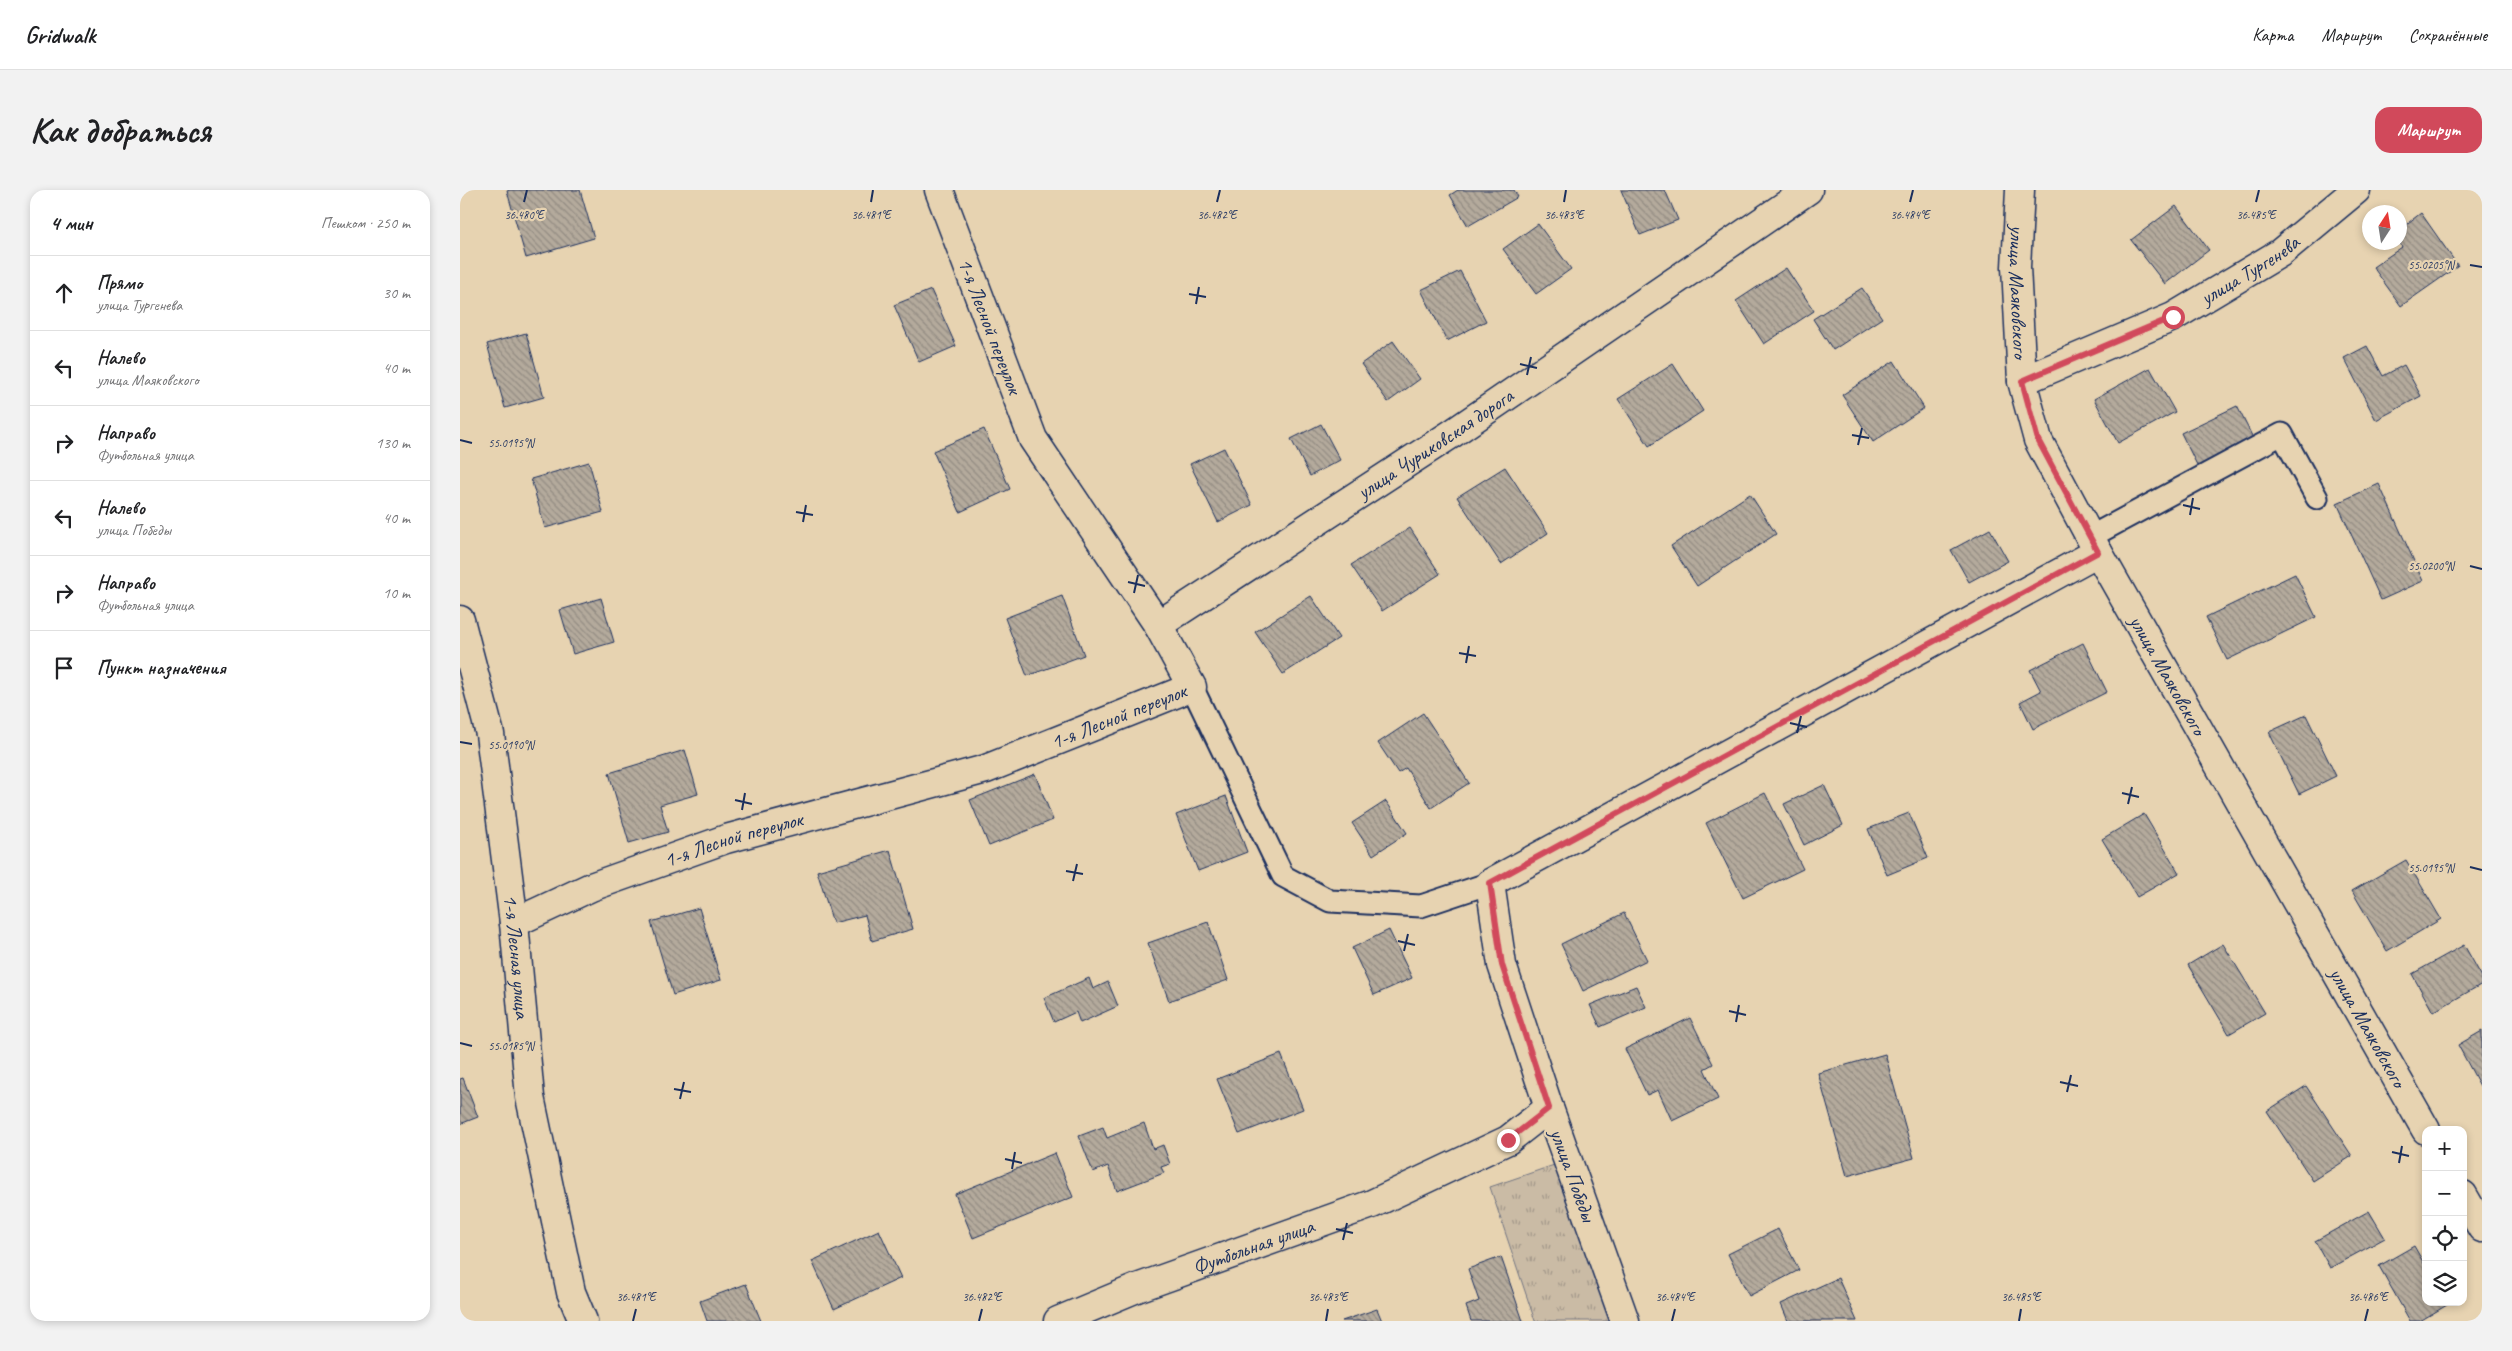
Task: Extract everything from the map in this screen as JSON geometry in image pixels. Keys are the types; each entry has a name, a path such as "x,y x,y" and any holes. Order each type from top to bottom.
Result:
{"street":[{"name":"1-я Лесной переулок","path":"514,923 591,887 726,838 986,768 1192,687 1158,625 1032,439 938,190"},
{"name":"улица Чуриковская дорога","path":"1158,625 1453,433 1808,190"},
{"name":"улица Маяковского","path":"2020,190 2016,267 2022,381 2038,440 2094,545 2424,1126"},
{"name":"улица Тургенева","path":"2022,381 2173,317 2280,253 2356,190"},
{"path":"1490,883 2094,545"},
{"name":"1-я Лесная улица","path":"460,620 490,734 514,923 530,1097 571,1292 583,1321"},
{"name":"улица Победы","path":"1490,883 1502,965 1549,1108 1625,1321"},
{"name":"Футбольная улица","path":"1058,1321 1137,1288 1372,1204 1508,1140 1549,1108"},
{"path":"2467,1202 2482,1228"}],"lane":[{"path":"2094,545 2282,434 2317,498"},
{"path":"1192,687 1283,876 1330,901 1421,906 1490,883"}],"green space":[{"path":"1560,1163 1613,1321 1535,1321 1490,1187"}],"building":[{"path":"580,190 594,238 526,258 507,191"},
{"path":"1458,190 1514,190 1518,197 1468,226 1450,195"},
{"path":"1621,190 1665,190 1678,220 1640,235"},
{"path":"2176,206 2209,250 2165,284 2131,240"},
{"path":"2421,213 2458,266 2401,306 2373,267 2398,250 2407,250 2407,224"},
{"path":"1538,224 1571,269 1536,294 1503,249"},
{"path":"1786,268 1814,311 1764,344 1736,301"},
{"path":"1460,271 1486,321 1447,341 1421,290"},
{"path":"1862,288 1882,318 1833,350 1813,319"},
{"path":"931,290 956,346 919,362 894,305"},
{"path":"526,333 544,397 505,408 487,344"},
{"path":"1393,341 1420,379 1388,402 1361,364"},
{"path":"2367,346 2383,376 2404,365 2421,396 2376,420 2344,358"},
{"path":"1894,361 1924,408 1873,442 1842,395"},
{"path":"1673,364 1703,411 1649,446 1618,399"},
{"path":"2150,368 2175,412 2118,443 2094,399"},
{"path":"2237,406 2254,440 2198,467 2181,433"},
{"path":"1321,424 1340,460 1310,476 1291,439"},
{"path":"984,429 1010,489 960,512 933,451"},
{"path":"1224,448 1252,505 1218,522 1190,464"},
{"path":"589,462 603,512 545,528 531,479"},
{"path":"1505,467 1548,533 1501,564 1457,497"},
{"path":"2379,484 2423,581 2381,600 2337,503"},
{"path":"1750,494 1776,534 1697,586 1671,546"},
{"path":"1410,528 1440,574 1382,611 1351,565"},
{"path":"1990,529 2008,561 1969,582 1951,550"},
{"path":"2295,574 2316,617 2227,660 2206,617"},
{"path":"1062,596 1084,655 1027,676 1005,618"},
{"path":"1311,596 1339,638 1283,674 1255,632"},
{"path":"601,598 614,642 573,654 560,610"},
{"path":"2083,643 2107,692 2033,729 2020,702 2041,691 2030,670"},
{"path":"1423,713 1469,783 1431,808 1406,768 1398,773 1378,743"},
{"path":"2306,715 2336,776 2299,794 2269,732"},
{"path":"685,750 698,794 660,805 668,832 629,843 609,773"},
{"path":"1035,774 1053,820 989,846 970,800"},
{"path":"1824,785 1843,825 1804,845 1784,804"},
{"path":"1765,793 1803,869 1743,898 1706,823"},
{"path":"1226,796 1247,852 1198,871 1176,815"},
{"path":"1386,801 1407,833 1373,855 1352,823"},
{"path":"1909,813 1928,858 1887,875 1868,829"},
{"path":"2144,814 2179,873 2137,897 2102,839"},
{"path":"890,850 913,929 872,941 865,915 833,923 817,871"},
{"path":"2406,860 2441,919 2387,951 2352,891"},
{"path":"699,908 721,980 673,995 651,922"},
{"path":"1624,913 1647,960 1583,991 1561,944"},
{"path":"1208,922 1228,980 1169,1001 1148,943"},
{"path":"1389,930 1412,978 1374,995 1352,948"},
{"path":"2223,944 2265,1013 2229,1034 2188,965"},
{"path":"2464,945 2482,977 2482,984 2433,1012 2412,974"},
{"path":"1089,978 1093,989 1108,982 1118,1006 1080,1023 1076,1012 1054,1022 1044,998"},
{"path":"1636,986 1646,1007 1600,1027 1590,1005"},
{"path":"1690,1018 1713,1064 1704,1069 1718,1099 1672,1121 1658,1090 1647,1095 1625,1049"},
{"path":"2482,1031 2482,1085 2480,1086 2458,1045"},
{"path":"1281,1054 1303,1109 1239,1134 1217,1079"},
{"path":"1885,1054 1914,1158 1847,1176 1818,1073"},
{"path":"463,1078 478,1117 460,1124 460,1079"},
{"path":"2306,1086 2352,1156 2313,1181 2267,1111"},
{"path":"1144,1123 1153,1149 1163,1145 1170,1164 1161,1167 1164,1173 1117,1191 1108,1166 1093,1172 1079,1136 1103,1127 1107,1138"},
{"path":"1055,1153 1073,1197 973,1238 955,1194"},
{"path":"2369,1211 2385,1238 2330,1268 2315,1241"},
{"path":"1778,1229 1799,1270 1749,1296 1728,1254"},
{"path":"879,1230 901,1278 834,1309 812,1261"},
{"path":"2414,1246 2422,1260 2422,1306 2445,1306 2420,1321 2410,1321 2379,1266"},
{"path":"1501,1257 1523,1321 1471,1321 1466,1306 1479,1301 1468,1269"},
{"path":"1838,1278 1857,1321 1788,1321 1781,1304"},
{"path":"746,1284 761,1321 707,1321 700,1301"},
{"path":"1377,1309 1382,1321 1342,1321"}],"route":[{"path":"1508,1140 1549,1108 1502,965 1490,883 2098,552 2038,440 2022,381 2173,317"}]}
